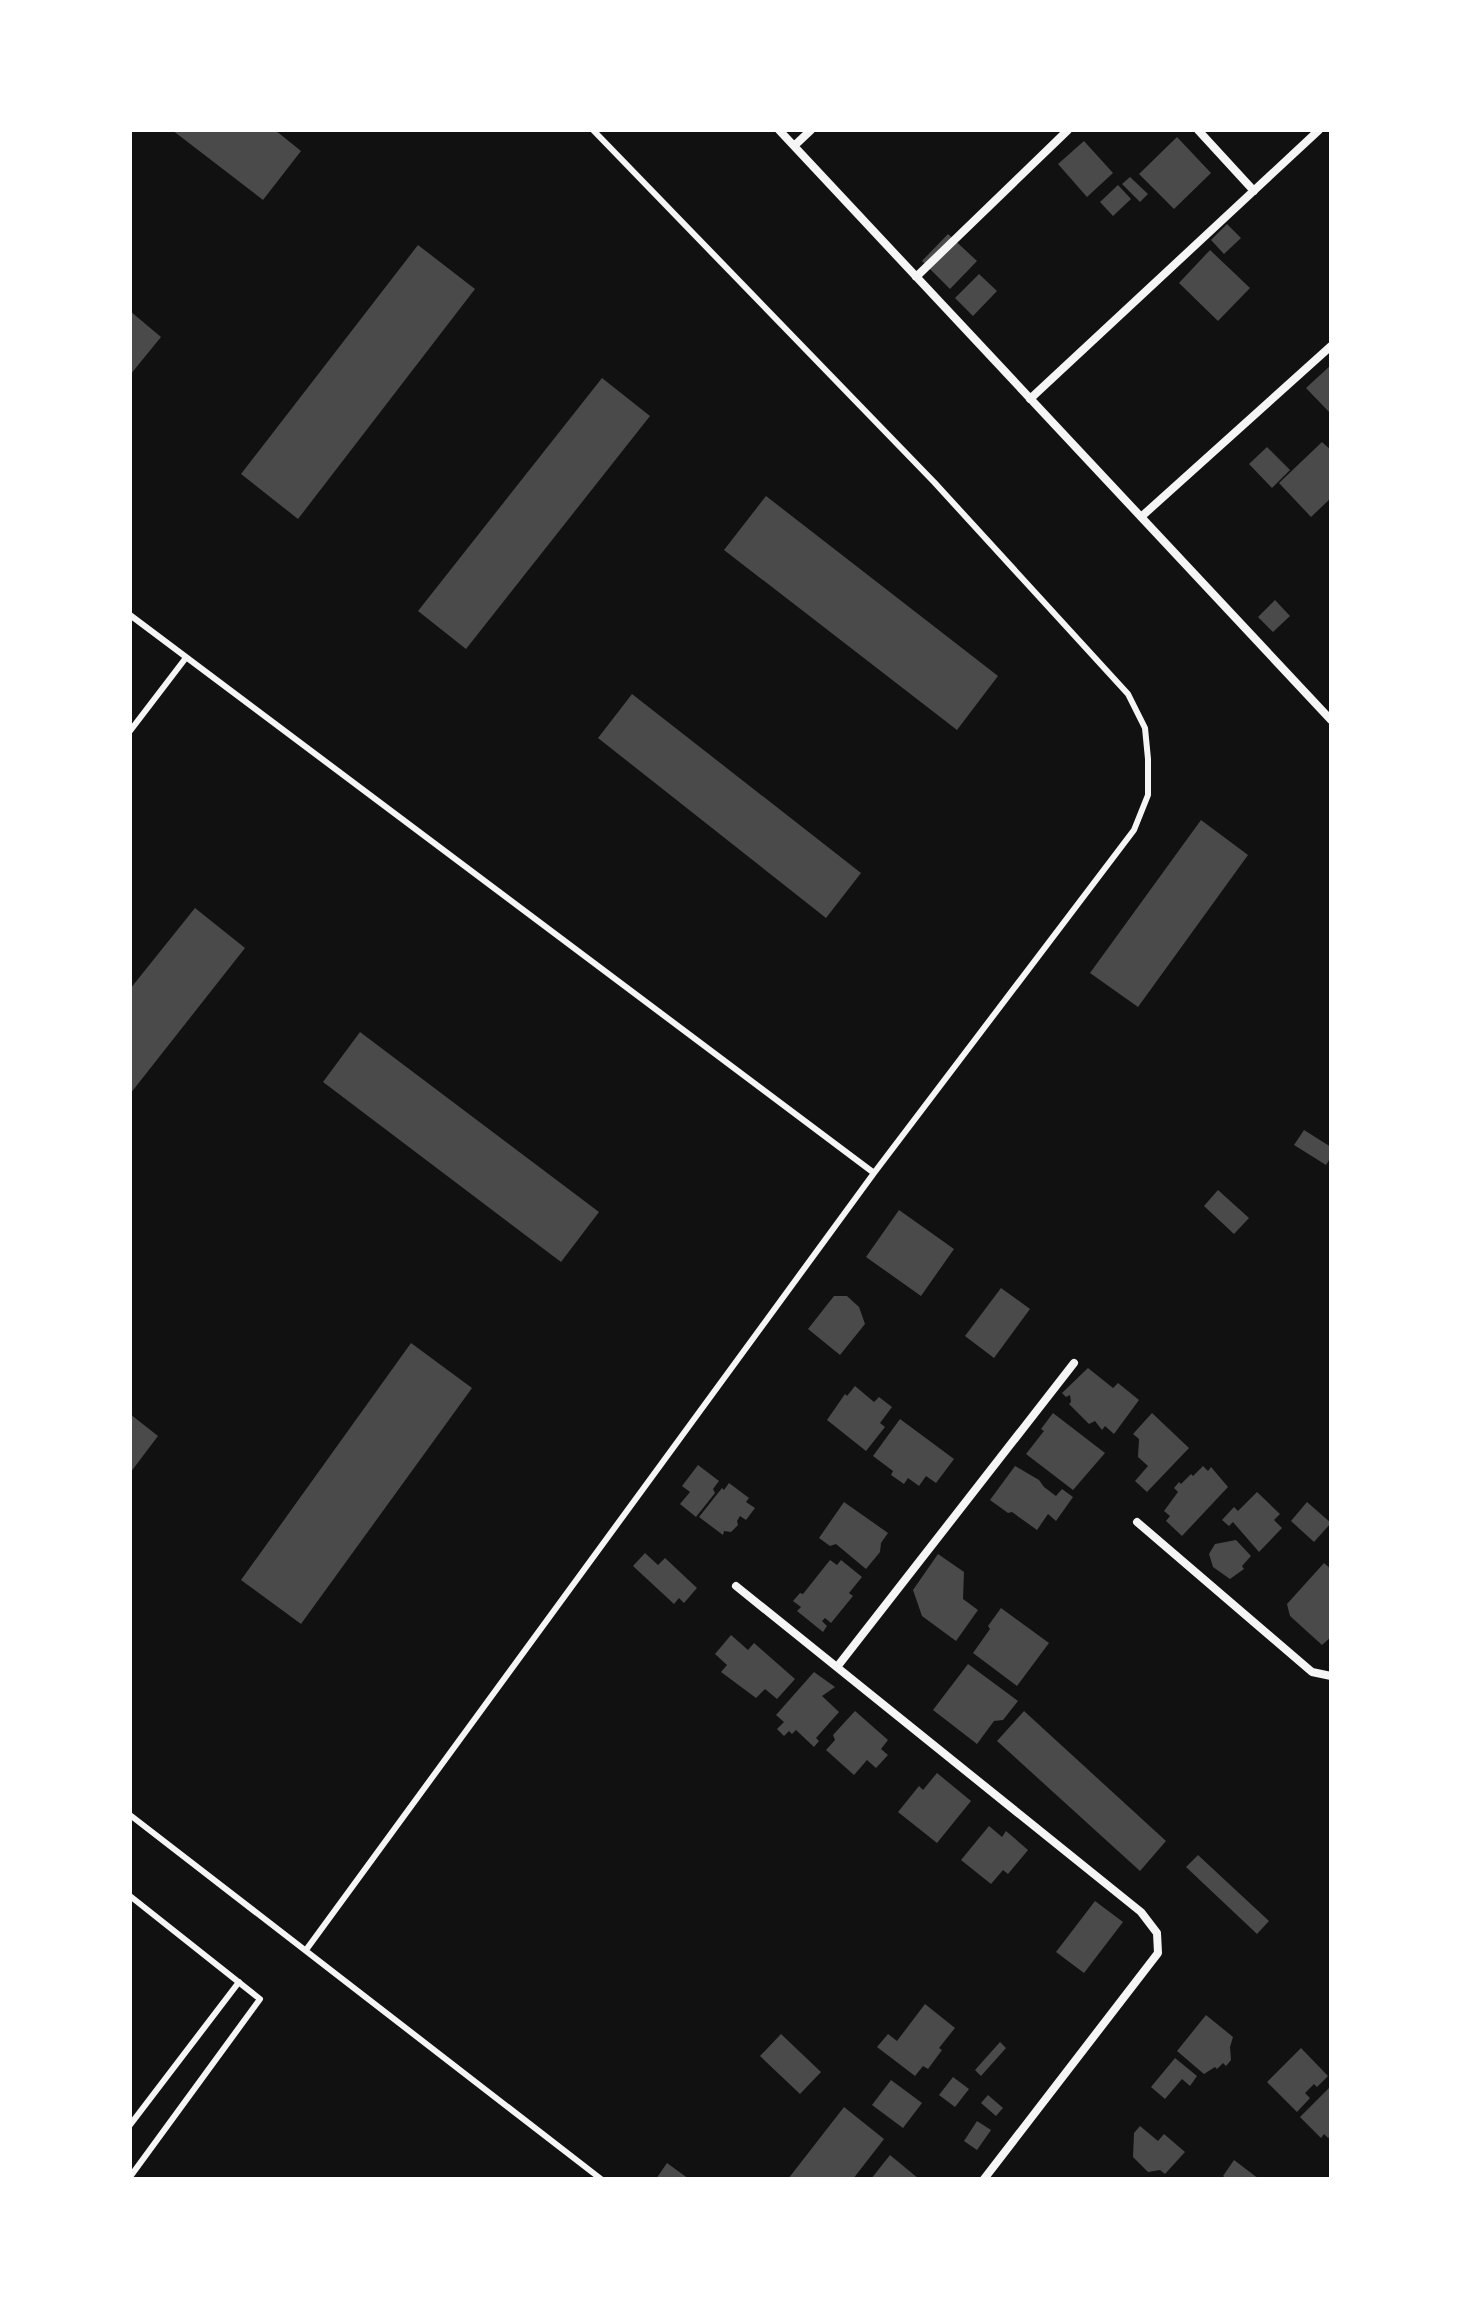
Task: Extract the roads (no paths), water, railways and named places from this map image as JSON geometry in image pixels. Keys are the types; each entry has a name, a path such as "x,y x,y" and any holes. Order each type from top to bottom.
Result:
{"street":[{"path":"779,130 1331,720"},
{"path":"794,146 811,130"},
{"path":"916,277 1068,130"},
{"path":"1198,130 1254,191"},
{"path":"1030,399 1319,130"},
{"path":"1141,517 1331,346"},
{"path":"837,1667 1074,1363"},
{"path":"1137,1522 1312,1672 1331,1676"},
{"path":"736,1586 1141,1912 1157,1933 1158,1953 984,2179"}],"lane":[{"path":"306,1950 874,1173 1134,830 1148,795 1145,728 1128,694 934,482 593,130"},
{"path":"130,615 874,1173"},
{"path":"130,731 185,659"},
{"path":"130,1815 601,2179"},
{"path":"130,1896 260,1999 130,2177"},
{"path":"130,2125 239,1982"}]}
